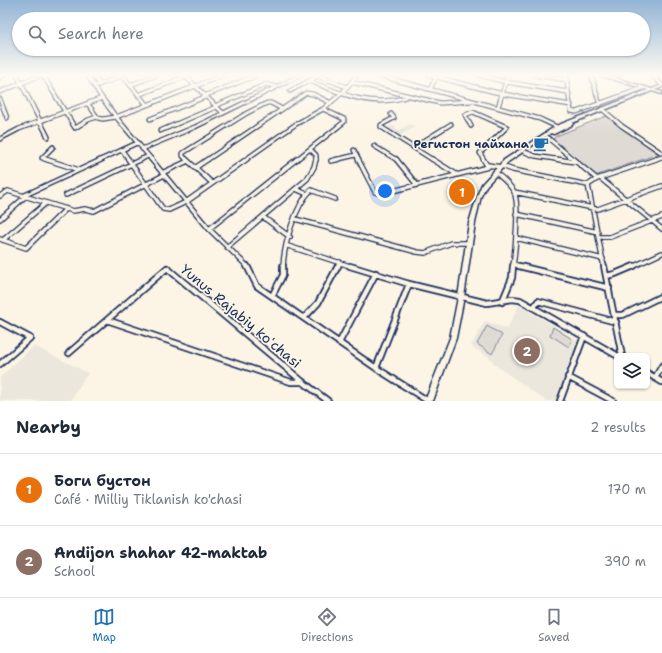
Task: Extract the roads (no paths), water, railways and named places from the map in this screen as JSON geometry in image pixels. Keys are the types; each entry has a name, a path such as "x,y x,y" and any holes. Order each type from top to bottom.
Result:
{"main road":[{"path":"428,401 453,338 461,297 472,223 479,196 484,185 506,161 557,127 640,94"},
{"path":"501,166 547,137 602,108 650,94"}],"street":[{"path":"26,94 48,137"},
{"path":"54,94 75,128 88,120 97,117 101,119 116,117 177,94"},
{"path":"100,94 116,117 209,229 247,265 257,286 376,368 428,401"},
{"path":"141,94 138,95 147,105"},
{"path":"202,94 223,113"},
{"path":"150,119 213,94"},
{"path":"160,131 245,94"},
{"path":"142,149 195,127 264,94"},
{"path":"195,168 307,94"},
{"path":"312,94 331,103"},
{"path":"122,150 147,184 163,210 169,210 186,202 296,124 324,109 341,94"},
{"path":"345,94 375,102 408,97"},
{"path":"396,94 440,103 475,101"},
{"path":"448,94 540,119 557,127"},
{"path":"498,107 503,94 570,105"},
{"path":"568,94 571,111 579,112 602,108 631,94"},
{"path":"597,94 602,108 620,124 662,153"},
{"path":"1,137 102,98"},
{"path":"0,99 7,118"},
{"path":"212,183 183,156 183,153 247,112 269,102 282,109"},
{"path":"88,104 97,117"},
{"path":"209,229 345,121 324,109"},
{"path":"471,126 465,115 473,112 506,127 480,153 488,166"},
{"path":"391,114 394,118 381,125 381,127 456,174"},
{"path":"414,147 451,124"},
{"path":"547,137 577,162 627,199 662,229"},
{"path":"0,219 24,196 137,142"},
{"path":"374,146 396,159 417,185"},
{"path":"53,147 42,158 78,170"},
{"path":"227,247 307,179 316,166 316,154 310,149"},
{"path":"354,150 377,194 488,166 501,166 513,170 588,185 599,179 662,158"},
{"path":"525,152 534,156 577,162"},
{"path":"331,161 356,155"},
{"path":"66,195 148,156"},
{"path":"0,196 7,191 75,212 85,209 90,211 95,210 147,184 188,161"},
{"path":"495,172 514,192 516,197 516,238 514,264 510,282 502,302"},
{"path":"588,185 621,353"},
{"path":"514,192 593,209 600,208 662,186"},
{"path":"296,189 307,194"},
{"path":"272,296 283,275 284,253 288,246 295,219 307,194 311,190 335,199"},
{"path":"2,240 46,203"},
{"path":"2,240 26,248 66,209"},
{"path":"516,214 598,232"},
{"path":"263,217 290,237"},
{"path":"599,238 610,237 662,217"},
{"path":"295,219 417,252 425,253 448,244 469,243"},
{"path":"516,238 603,259"},
{"path":"288,246 409,284 461,297 492,304 516,298 614,354"},
{"path":"606,276 662,253"},
{"path":"304,318 318,302 340,262"},
{"path":"514,264 609,288"},
{"name":"Yunus Rajabiy koʻchasi","path":"70,354 167,268 303,382 328,401"},
{"path":"339,343 376,273"},
{"path":"376,368 409,284"},
{"path":"615,315 623,315 662,296"},
{"path":"534,307 536,302 540,302 616,322"},
{"path":"107,320 291,382 303,382"},
{"path":"0,322 30,338 0,364"},
{"path":"560,401 584,336"},
{"path":"655,378 662,366"},
{"path":"650,376 662,382"},
{"path":"568,377 613,401"}],"place":[{"name":"Регистон чайхана","path":"541,144"},
{"name":"Боги бустон","path":"462,192"},
{"name":"Andijon shahar 42-maktab","path":"527,351"}]}
